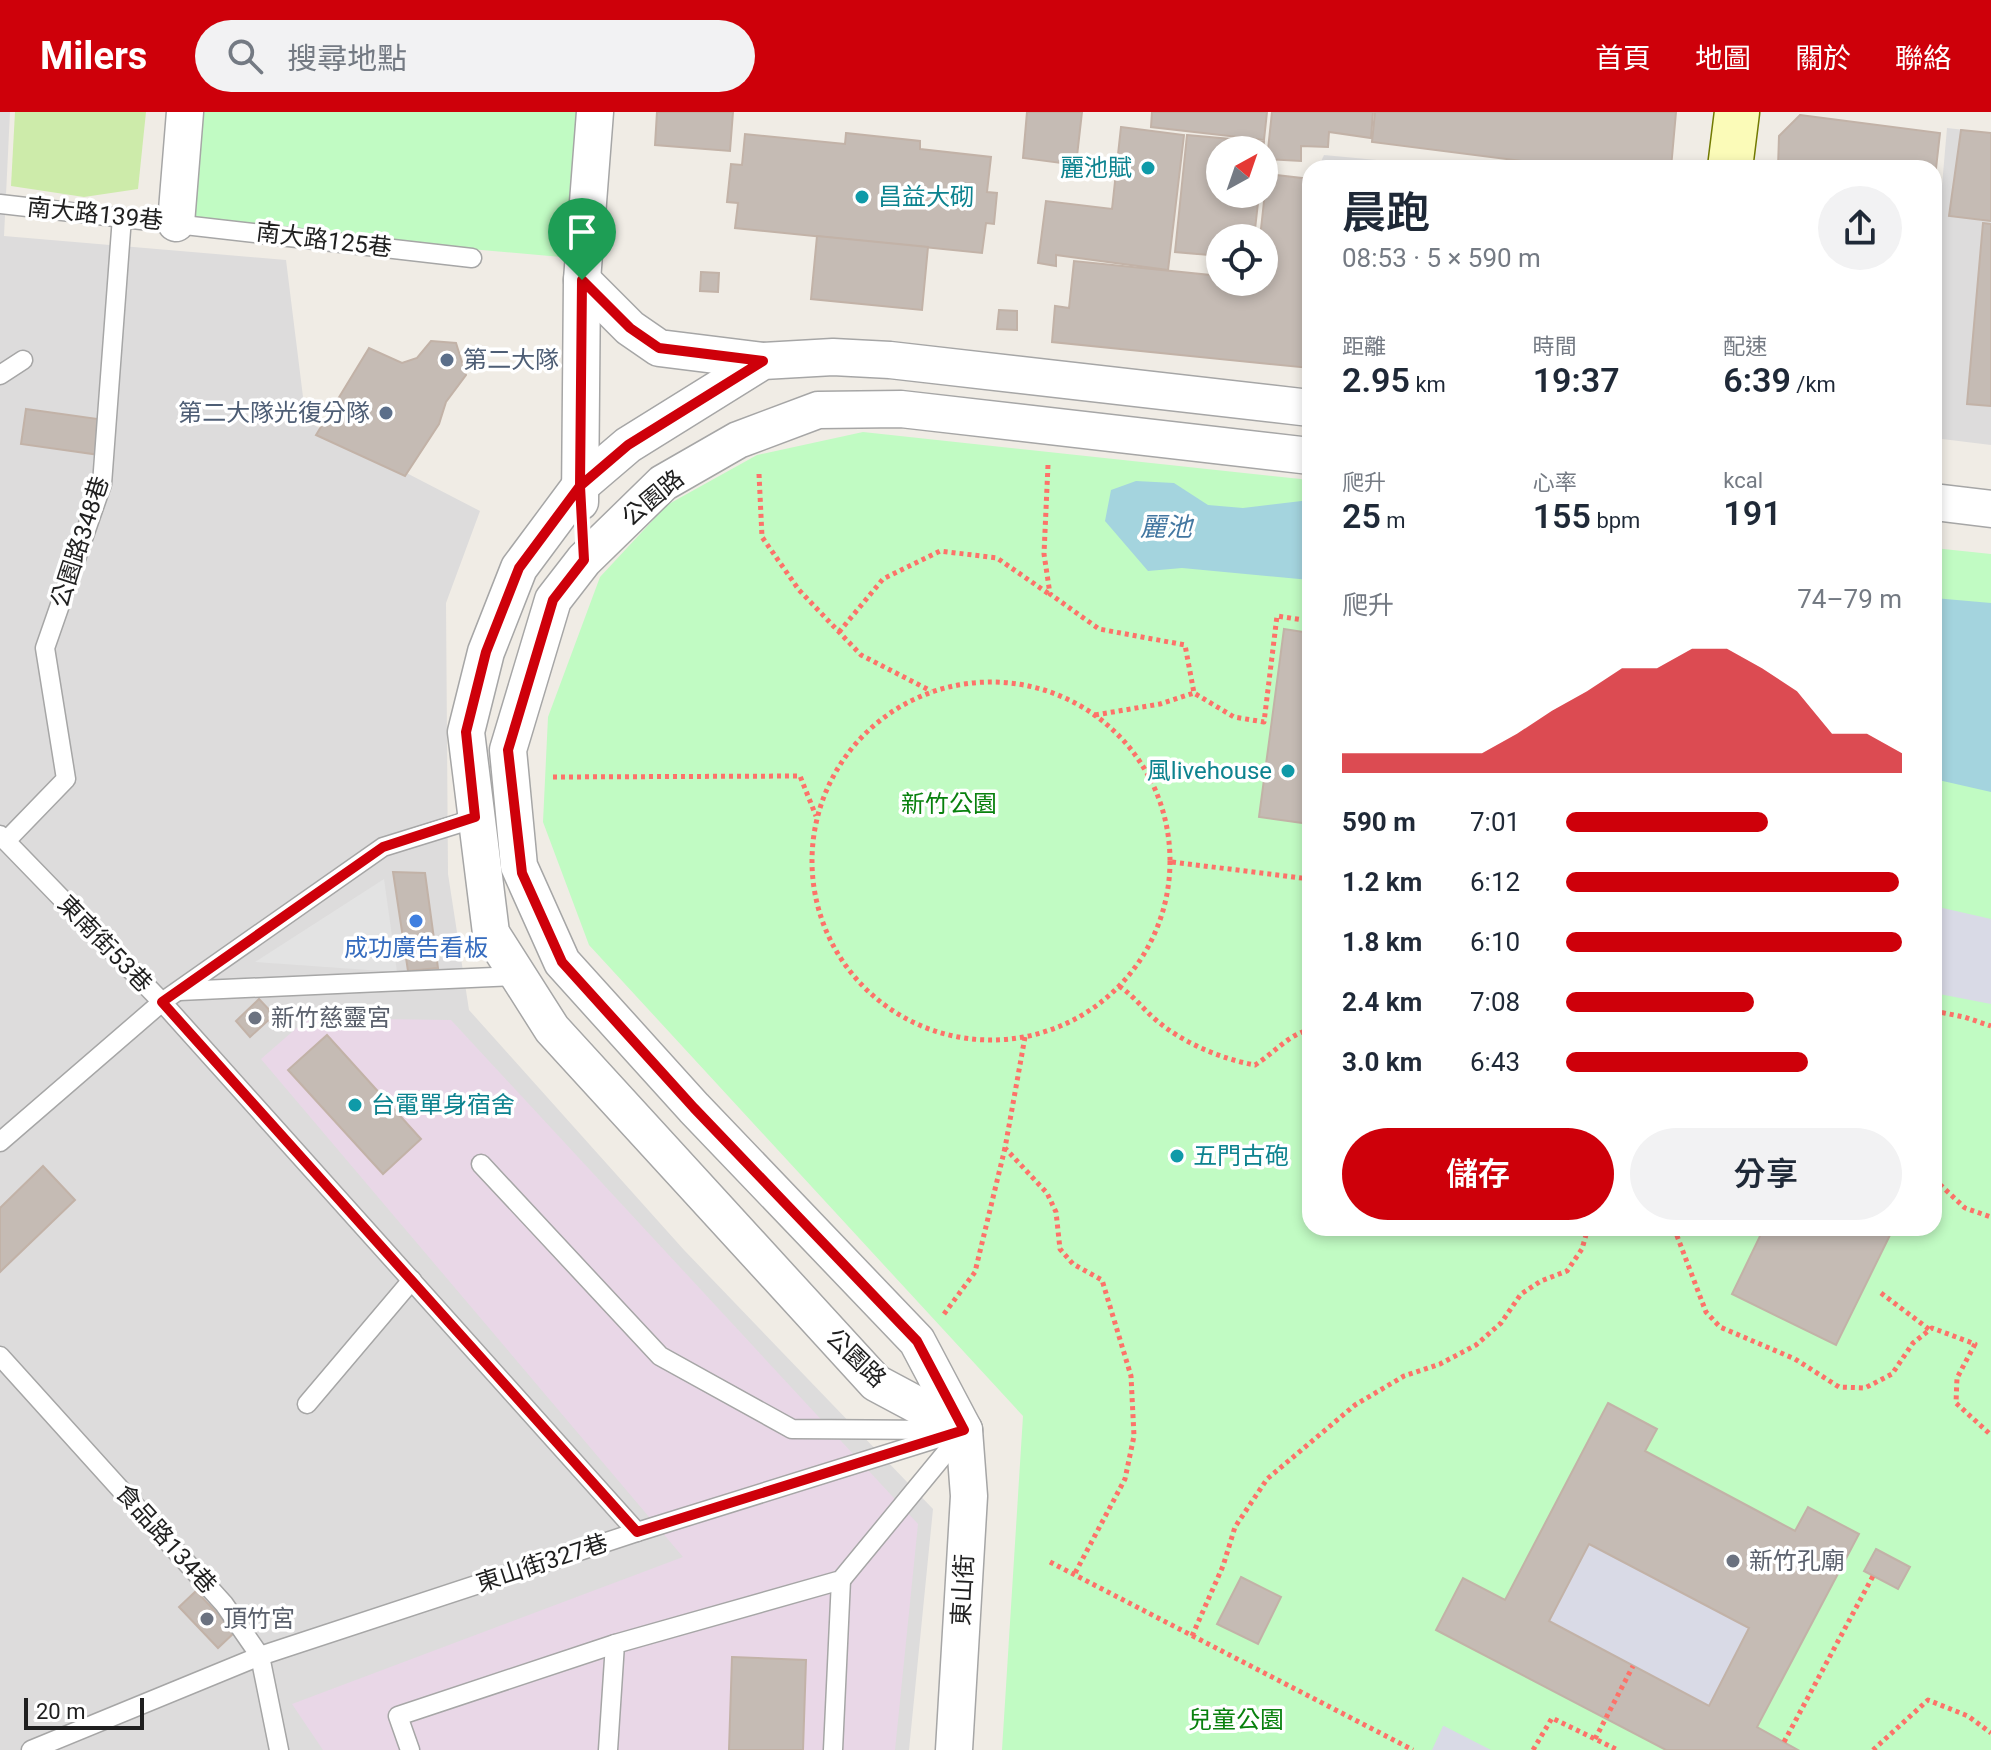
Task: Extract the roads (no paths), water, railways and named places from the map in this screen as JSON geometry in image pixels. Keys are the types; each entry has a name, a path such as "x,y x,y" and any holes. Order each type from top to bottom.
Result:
{"street":[{"name":"南大路139巷","path":"176,223 185,112"},
{"path":"584,560 580,486 582,280 595,112"},
{"path":"1731,160 1737,112"},
{"path":"582,280 630,328 659,348 763,361"},
{"name":"公園路","path":"964,1430 876,1383 552,1029 491,933 466,732 486,652 519,568 580,486 628,445 763,361 833,357 890,360 1302,407"},
{"name":"公園路","path":"964,1430 917,1341 694,1108 562,962 519,866 508,750 553,600 584,560 663,483 738,440 818,410 901,409 1302,455"},
{"path":"1942,503 1991,509"},
{"name":"東山街","path":"954,1750 969,1496 964,1430"}],"lane":[{"name":"南大路139巷","path":"0,204 176,223"},
{"name":"公園路348巷","path":"3,838 66,779 45,648 102,484 122,217"},
{"name":"南大路125巷","path":"176,223 472,258"},
{"path":"0,375 23,360"},
{"path":"513,810 475,817 383,847 162,1002 637,1532"},
{"name":"東南街53巷","path":"0,1142 162,1002 3,838"},
{"path":"179,991 518,976"},
{"path":"481,1164 660,1356 792,1429 964,1430"},
{"path":"307,1404 412,1280"},
{"name":"食品路134巷","path":"0,1356 224,1604 260,1656 279,1750"},
{"path":"410,1750 398,1716 615,1644 841,1580 964,1430"},
{"name":"東山街327巷","path":"31,1750 260,1656 637,1532 964,1430"},
{"path":"833,1750 841,1580"},
{"path":"608,1750 615,1644"}],"water":[{"name":"麗池","path":"1136,481 1174,483 1208,505 1243,508 1302,501 1302,579 1182,568 1148,571 1105,521 1111,490"},
{"path":"1942,599 1991,603 1991,792 1942,781"}],"place":[{"name":"麗池賦","path":"1148,168"},
{"name":"昌益大砌","path":"862,197"},
{"name":"第二大隊","path":"447,360"},
{"name":"第二大隊光復分隊","path":"386,413"},
{"name":"風livehouse","path":"1288,771"},
{"name":"成功廣告看板","path":"416,921"},
{"name":"新竹慈靈宮","path":"255,1018"},
{"name":"台電單身宿舍","path":"355,1105"},
{"name":"五門古砲","path":"1177,1156"},
{"name":"新竹孔廟","path":"1733,1561"},
{"name":"頂竹宮","path":"207,1619"}],"park label":[{"name":"新竹公園","path":"949,804"},
{"name":"兒童公園","path":"1236,1720"}]}
